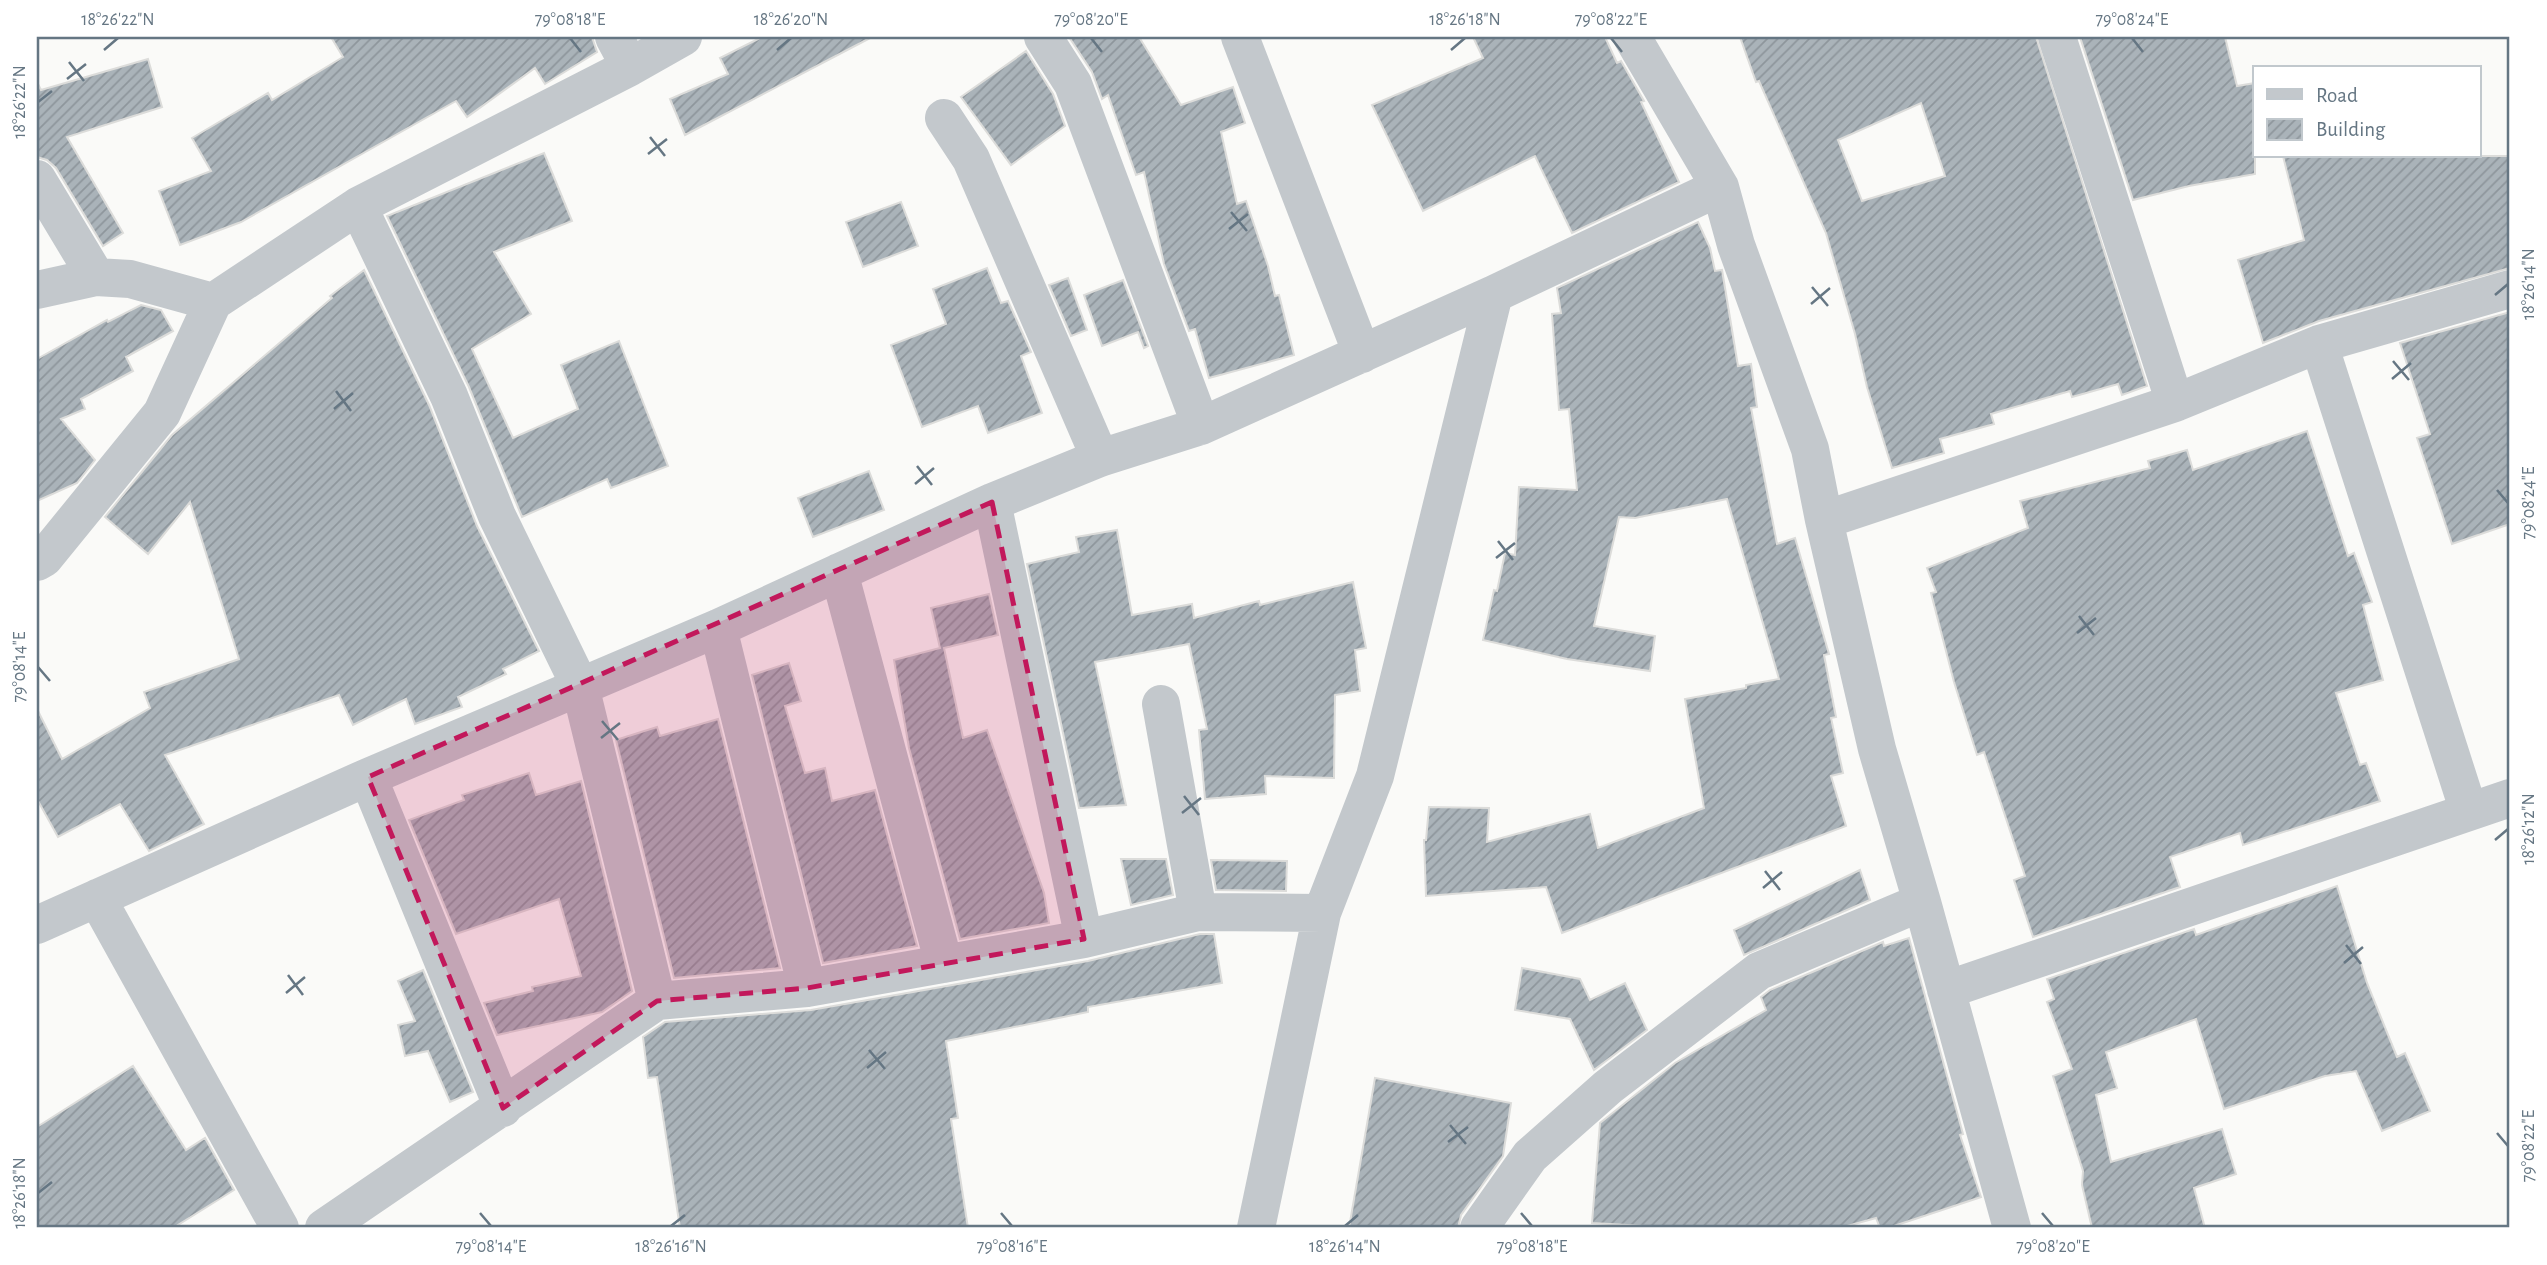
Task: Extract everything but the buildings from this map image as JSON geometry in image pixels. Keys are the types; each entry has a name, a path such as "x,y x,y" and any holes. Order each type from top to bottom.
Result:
{"street":[{"path":"37,562 44,558 162,413 213,302 358,206 622,52 683,37"},
{"path":"1043,37 1073,84 1201,426"},
{"path":"1240,37 1362,354"},
{"path":"1632,37 1720,187 1736,245 1810,449 1877,749 2012,1228"},
{"path":"2057,37 2175,403"},
{"path":"944,118 971,159 1100,458"},
{"path":"37,178 96,277"},
{"path":"37,925 368,777 718,628 992,502 1100,458 1201,426 1494,294 1720,187"},
{"path":"358,206 449,396 497,516 580,686 657,1001"},
{"path":"37,290 96,277 130,279 213,302"},
{"path":"1824,520 2175,403 2319,344 2510,289"},
{"path":"1256,1228 1322,913 1375,776 1494,294"},
{"path":"2319,344 2469,812"},
{"path":"992,502 1084,939"},
{"path":"839,572 944,964"},
{"path":"718,628 807,988"},
{"path":"1161,704 1198,912"},
{"path":"368,777 503,1108"},
{"path":"1946,990 2510,798"},
{"path":"97,898 281,1228"},
{"path":"1479,1228 1530,1156 1608,1087 1759,971 1922,902"},
{"path":"324,1228 657,1001 807,988 1084,939 1198,912 1322,913"}],"highlighted area":[{"path":"992,502 1084,939 807,988 657,1001 503,1108 368,777"}]}
